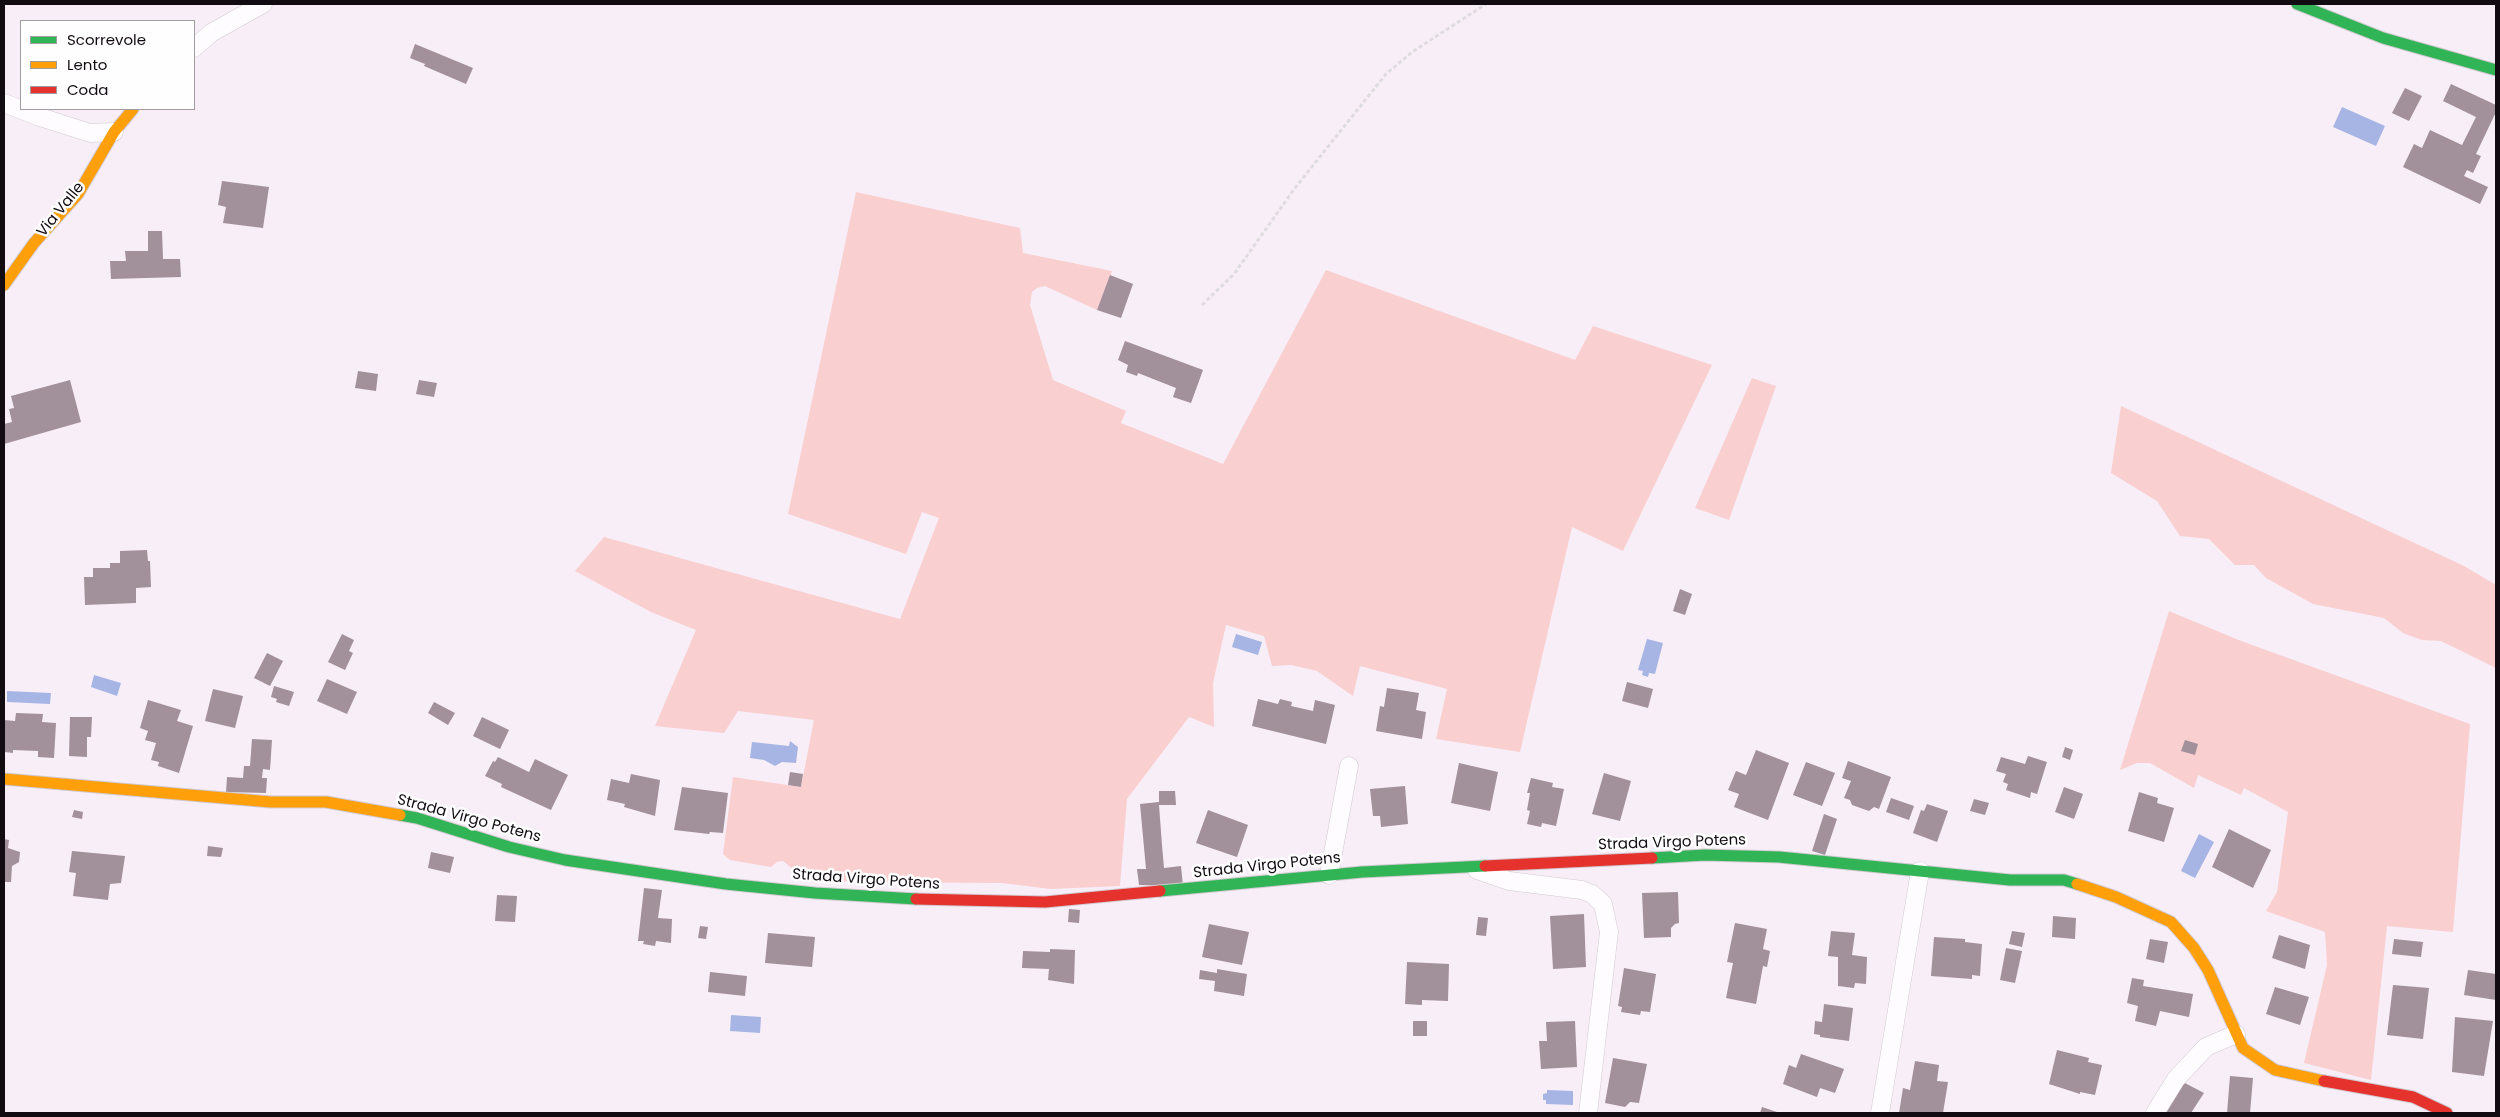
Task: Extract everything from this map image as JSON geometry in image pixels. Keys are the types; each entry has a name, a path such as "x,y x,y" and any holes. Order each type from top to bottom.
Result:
{"street":[{"path":"195,47 211,33 262,4"},
{"path":"2297,4 2383,38 2496,70"},
{"path":"4,103 20,109"},
{"path":"22,110 90,133 114,132"},
{"name":"Via Valle","path":"4,286 34,243 78,194 114,132 131,110"},
{"path":"1329,875 1349,766"},
{"name":"Strada Virgo Potens","path":"4,779 212,798 271,802 326,802 417,818 509,847 565,860 726,884 815,893 933,900 1045,902 1329,875 1738,855 2010,880 2064,880 2116,897 2171,922 2194,948 2208,970 2243,1048 2256,1059 2275,1070 2304,1078 2413,1097 2447,1113"},
{"path":"1469,867 1509,881 1582,890 1592,894 1603,904 1610,932 1588,1113"},
{"path":"1880,1113 1920,871"},
{"path":"2155,1113 2176,1079 2206,1047 2236,1034"}],"path":[{"path":"1202,305 1234,274 1295,188 1386,74 1420,46 1486,4"}],"shaded area":[{"path":"856,192 1020,228 1023,253 1112,271 1097,310 1045,286 1037,288 1032,292 1030,305 1053,380 1126,411 1121,423 1223,464 1326,270 1575,360 1593,326 1712,365 1623,551 1572,527 1520,752 1436,739 1447,689 1360,666 1353,696 1317,671 1291,665 1272,666 1264,636 1226,625 1213,683 1214,727 1189,717 1127,799 1120,886 1051,889 1002,883 858,882 798,878 794,870 783,861 777,862 771,867 730,860 723,854 733,777 801,787 814,720 738,711 724,733 655,726 696,630 651,612 575,571 604,537 900,619 939,518 922,512 906,554 788,514"},
{"path":"1752,378 1776,386 1729,520 1695,508"},
{"path":"2121,406 2464,566 2496,585 2496,668 2441,641 2422,640 2403,633 2384,618 2313,604 2266,578 2254,565 2235,565 2209,539 2180,536 2157,501 2111,473"},
{"path":"2169,611 2241,641 2470,724 2453,932 2387,926 2371,1080 2304,1063 2327,965 2325,932 2266,911 2277,892 2288,812 2244,788 2241,795 2198,775 2194,788 2150,763 2137,763 2120,770"}],"water":[{"path":"2342,107 2385,126 2376,146 2333,127"},
{"path":"1236,634 1262,642 1258,655 1232,647"},
{"path":"1647,639 1663,643 1655,674 1649,673 1648,677 1642,675 1643,671 1638,670"},
{"path":"94,675 121,683 117,696 91,687"},
{"path":"7,691 51,693 50,704 7,702"},
{"path":"790,741 798,747 796,763 782,762 775,766 764,760 750,758 752,742 789,746"},
{"path":"2199,834 2214,842 2195,878 2181,871"},
{"path":"731,1015 761,1017 760,1033 730,1031"},
{"path":"1547,1090 1573,1091 1573,1105 1546,1104 1546,1100 1543,1100 1543,1094 1547,1093"}],"building":[{"path":"415,44 473,68 466,84 410,58"},
{"path":"2451,84 2496,105 2496,112 2476,154 2481,156 2473,173 2467,170 2464,176 2488,187 2480,204 2403,167 2414,144 2422,148 2430,130 2462,145 2476,117 2443,101"},
{"path":"2405,88 2422,96 2409,121 2392,113"},
{"path":"222,181 269,187 263,228 223,223 226,207 218,205"},
{"path":"148,231 162,231 163,259 180,259 181,277 111,279 110,261 126,261 125,251 148,251"},
{"path":"1110,275 1133,284 1121,318 1097,310"},
{"path":"1125,341 1203,370 1191,403 1173,397 1176,388 1138,373 1137,376 1126,372 1128,365 1118,360"},
{"path":"358,371 378,374 376,391 355,388"},
{"path":"70,380 81,422 4,444 4,424 12,422 9,409 14,408 11,396"},
{"path":"419,380 437,383 434,397 416,394"},
{"path":"147,550 148,561 150,561 151,587 136,588 136,603 85,605 84,577 93,577 93,568 110,568 110,563 120,563 120,551"},
{"path":"1680,589 1692,594 1685,615 1673,611"},
{"path":"342,634 354,640 349,651 353,653 345,670 328,662"},
{"path":"267,653 283,661 270,686 254,678"},
{"path":"327,679 357,692 347,714 317,701"},
{"path":"1627,682 1653,689 1648,708 1622,701"},
{"path":"274,686 294,692 289,706 276,702 277,699 271,697"},
{"path":"1387,688 1419,693 1416,710 1426,712 1422,739 1376,731 1380,706 1384,707"},
{"path":"213,689 243,696 235,728 205,721"},
{"path":"1258,699 1278,704 1280,699 1292,702 1291,706 1313,711 1315,700 1335,705 1326,744 1252,726"},
{"path":"148,700 181,710 177,721 193,726 179,773 158,766 159,762 151,760 156,743 145,740 148,731 140,728"},
{"path":"434,702 455,713 448,725 428,713"},
{"path":"16,713 43,714 42,722 56,723 54,758 38,757 38,751 13,750 13,753 5,752 4,720 15,721"},
{"path":"70,717 92,717 91,737 87,737 87,757 69,756"},
{"path":"482,717 509,730 500,749 473,736"},
{"path":"252,739 272,740 270,770 263,769 262,778 267,778 266,793 226,792 227,777 243,778 244,766 250,766"},
{"path":"2185,740 2198,744 2195,755 2181,751"},
{"path":"2065,747 2073,750 2070,760 2062,757"},
{"path":"1756,750 1789,763 1768,820 1734,807 1739,794 1728,790 1736,771 1746,775"},
{"path":"2028,756 2047,762 2037,794 2031,792 2030,798 2006,790 2008,784 2003,782 2006,774 1996,771 2001,757 2025,764"},
{"path":"498,757 529,772 535,759 568,775 551,810 501,787 502,784 485,776 493,761 495,762"},
{"path":"1848,761 1891,777 1879,809 1874,807 1869,811 1852,805 1850,800 1844,798 1851,781 1842,778"},
{"path":"1806,762 1835,773 1822,806 1793,795"},
{"path":"1459,763 1498,772 1490,811 1451,803"},
{"path":"790,772 803,774 801,787 788,785"},
{"path":"1604,773 1631,781 1620,821 1592,814"},
{"path":"631,774 660,780 655,816 624,807 625,804 607,800 611,779 629,783"},
{"path":"1531,778 1553,783 1552,787 1564,789 1556,826 1542,823 1541,827 1527,824 1530,811 1527,810 1530,793 1527,793"},
{"path":"1405,786 1408,824 1381,827 1380,816 1373,816 1370,789"},
{"path":"682,787 728,793 723,833 710,832 709,834 674,830"},
{"path":"2064,787 2083,794 2074,819 2055,812"},
{"path":"1159,791 1175,791 1176,805 1159,805 1162,845 1164,868 1181,866 1183,886 1139,885 1137,869 1146,869 1140,804 1159,802"},
{"path":"2139,792 2158,798 2157,803 2174,808 2164,842 2128,831"},
{"path":"1891,798 1914,806 1909,820 1886,812"},
{"path":"1974,799 1989,803 1985,815 1970,811"},
{"path":"1927,804 1948,811 1937,842 1913,833 1921,810 1924,811"},
{"path":"74,810 83,812 82,819 72,817"},
{"path":"1208,810 1248,825 1237,857 1196,843"},
{"path":"1824,814 1837,819 1825,855 1812,851"},
{"path":"2229,829 2271,850 2253,888 2212,867"},
{"path":"4,839 9,840 8,848 20,852 19,862 12,866 11,882 4,882"},
{"path":"208,846 223,848 221,857 207,856"},
{"path":"72,851 125,856 121,883 110,884 108,900 73,896 76,873 69,872"},
{"path":"431,852 454,857 450,873 428,868"},
{"path":"644,888 662,890 658,918 672,919 671,943 656,941 655,946 643,944 644,941 638,941"},
{"path":"1678,892 1679,923 1671,928 1671,937 1644,938 1642,893"},
{"path":"497,895 517,896 515,922 495,921"},
{"path":"1069,909 1080,910 1079,923 1068,922"},
{"path":"1584,914 1586,967 1553,969 1550,916"},
{"path":"2053,916 2076,918 2075,939 2052,937"},
{"path":"1478,917 1488,918 1486,936 1476,935"},
{"path":"1735,923 1767,929 1763,949 1770,951 1767,967 1763,966 1756,1004 1726,998 1733,963 1727,962"},
{"path":"1209,924 1249,932 1242,965 1202,957"},
{"path":"700,926 708,927 706,939 698,938"},
{"path":"1831,931 1855,933 1852,955 1867,957 1866,984 1855,983 1854,988 1838,986 1838,957 1828,956"},
{"path":"2012,931 2025,933 2022,947 2009,944"},
{"path":"768,933 815,937 812,967 765,963"},
{"path":"2279,935 2310,945 2305,969 2272,958"},
{"path":"1934,937 1965,939 1965,942 1982,944 1980,976 1972,975 1972,979 1931,976"},
{"path":"2150,939 2168,942 2164,963 2146,959"},
{"path":"2394,939 2423,942 2421,957 2392,954"},
{"path":"2006,948 2022,951 2015,983 2000,980"},
{"path":"1050,949 1075,950 1074,984 1048,980 1049,969 1022,968 1023,951 1050,952"},
{"path":"1407,962 1449,964 1448,1001 1422,1000 1422,1005 1405,1004"},
{"path":"1624,968 1656,974 1650,1012 1641,1011 1640,1015 1621,1012 1622,1007 1618,1006"},
{"path":"1217,969 1247,974 1244,996 1214,991 1215,981 1199,979 1200,970 1217,973"},
{"path":"2468,970 2496,974 2496,1000 2464,995"},
{"path":"710,972 747,976 745,996 708,992"},
{"path":"2132,978 2144,980 2143,986 2193,994 2189,1017 2160,1011 2156,1026 2135,1021 2138,1006 2127,1003"},
{"path":"2393,985 2429,988 2423,1039 2387,1035"},
{"path":"2275,987 2309,997 2300,1025 2266,1014"},
{"path":"1824,1004 1853,1008 1849,1041 1820,1037 1820,1035 1814,1034 1815,1021 1822,1022"},
{"path":"2455,1017 2493,1021 2484,1076 2452,1072"},
{"path":"1413,1021 1427,1021 1427,1036 1413,1036"},
{"path":"1575,1021 1577,1067 1541,1069 1539,1041 1547,1041 1546,1022"},
{"path":"2057,1050 2089,1058 2088,1062 2102,1065 2095,1095 2080,1092 2080,1094 2049,1084"},
{"path":"1801,1054 1844,1069 1835,1093 1820,1088 1817,1097 1783,1084 1789,1065 1796,1068"},
{"path":"1613,1058 1647,1064 1639,1103 1630,1102 1625,1107 1605,1103"},
{"path":"1915,1061 1939,1065 1937,1081 1948,1082 1943,1113 1899,1113 1903,1088 1910,1090"},
{"path":"2230,1076 2253,1078 2250,1113 2227,1113"},
{"path":"2181,1081 2204,1093 2191,1113 2162,1113"},
{"path":"1762,1107 1780,1113 1760,1113"}],"traffic: fast":[{"path":"2297,4 2383,38 2496,70"},
{"path":"400,815 417,818 509,847 565,860 726,884 815,893 916,899"},
{"path":"1652,858 1705,855 1779,857 2010,880 2064,880 2077,884"},
{"path":"1160,891 1362,872 1485,866"}],"traffic: slow":[{"path":"4,285 34,243 78,194 114,132 132,110"},
{"path":"4,779 271,802 326,802 400,815"},
{"path":"2077,884 2116,897 2171,922 2194,948 2208,970 2243,1048 2275,1070 2324,1081"}],"traffic: jam":[{"path":"1485,866 1652,858"},
{"path":"916,899 1045,902 1160,891"},
{"path":"2324,1081 2413,1097 2447,1113"}]}
